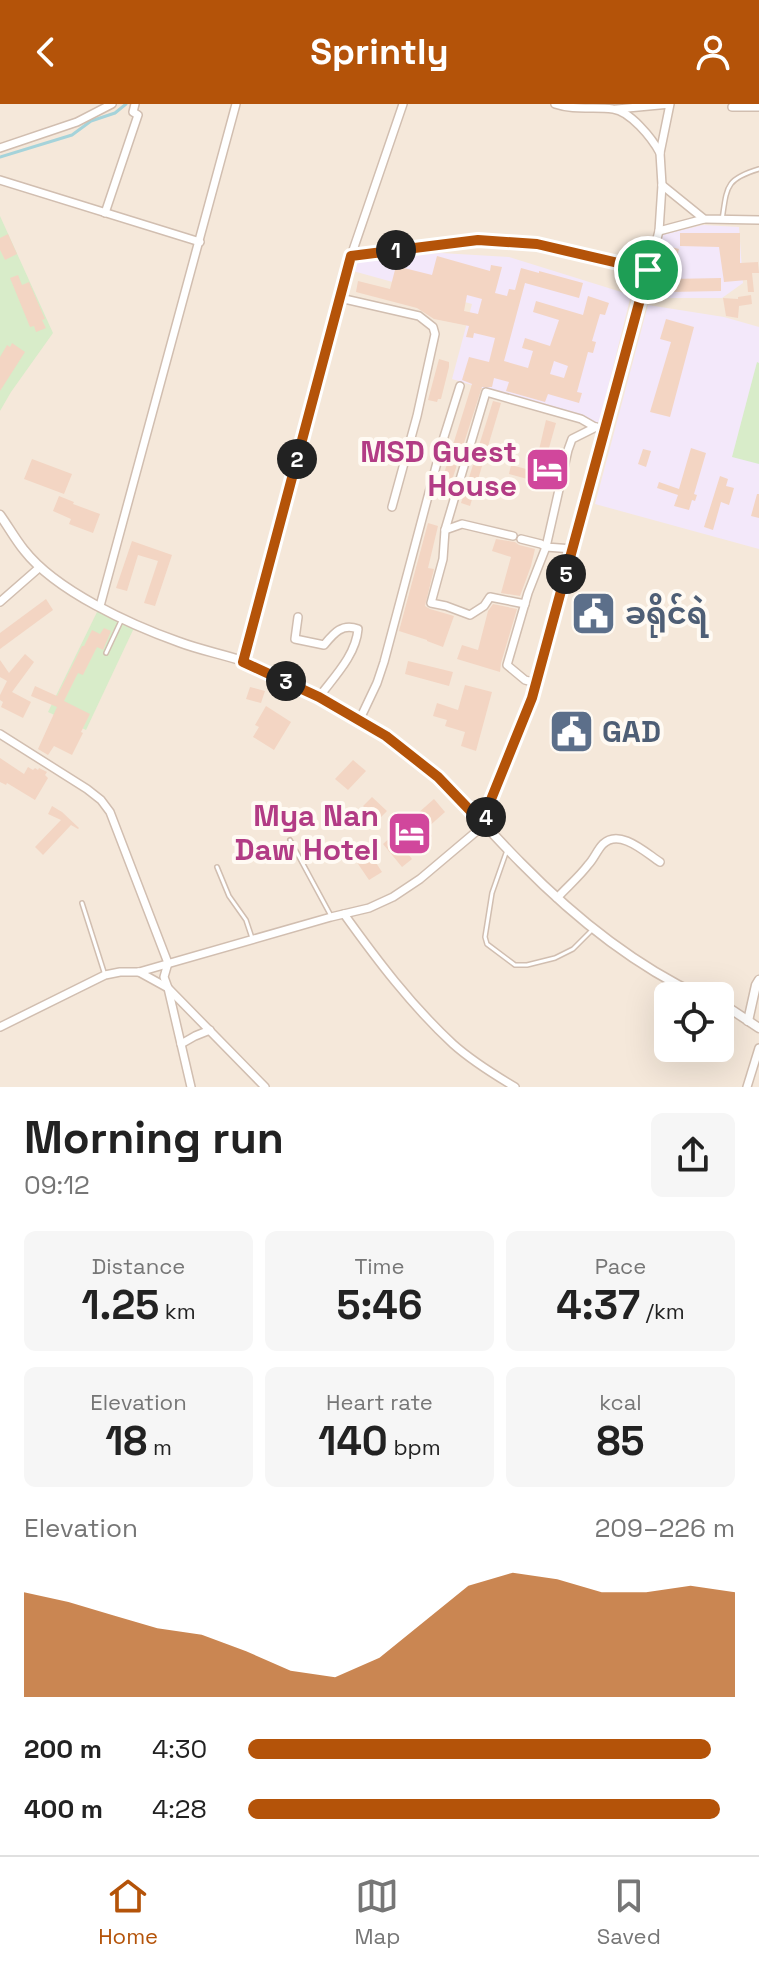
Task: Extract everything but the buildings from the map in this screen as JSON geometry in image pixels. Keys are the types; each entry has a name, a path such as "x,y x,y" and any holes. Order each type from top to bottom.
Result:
{"street":[{"path":"86,104 87,115"},
{"path":"0,148 77,122 112,104"},
{"path":"100,606 236,104"},
{"path":"243,662 351,256 403,104"},
{"path":"0,1027 105,975 139,972 369,908 420,879 484,825 490,802 532,698 659,231 662,185 660,153 670,104 570,109 555,104"},
{"path":"105,213 138,115 133,112 135,105"},
{"path":"732,107 759,107"},
{"path":"617,109 652,138 660,153"},
{"path":"0,180 200,242"},
{"path":"662,185 704,219"},
{"path":"659,231 704,219 759,220"},
{"path":"351,256 478,240 537,244 648,270"},
{"path":"340,298 419,316 433,327 435,334 392,507"},
{"path":"359,721 384,662 460,386"},
{"path":"525,604 490,597 484,606 470,615 431,603 443,559 445,530 486,392 581,419 595,427"},
{"path":"536,683 525,680 507,665 546,547 572,439 608,424"},
{"path":"0,515 24,551 40,567 82,597 178,642 243,662 319,697 386,736 438,777 571,912 671,982"},
{"path":"445,530 462,524 546,547 573,549"},
{"path":"0,602 40,567"},
{"path":"298,617 295,639 324,645 337,629 358,629 350,656 319,697"},
{"path":"0,734 101,800 110,812 168,963 164,977 191,1087"},
{"path":"557,898 603,844 611,839 633,844 660,862"},
{"path":"344,914 394,982 453,1044 515,1087"},
{"path":"139,972 168,988 265,1087"},
{"path":"748,1021 759,980"},
{"path":"734,1012 759,1028"},
{"path":"181,1044 210,1030"},
{"path":"747,1087 759,1048"}],"lane":[{"path":"722,220 726,192 731,183 741,174 759,169"},
{"path":"106,653 122,618"},
{"path":"290,840 331,917"},
{"path":"508,850 492,893 485,937 487,944 515,965 527,965 555,958 573,949 594,928"},
{"path":"217,867 229,896 246,920 252,939"},
{"path":"82,903 105,975"}],"shaded area":[{"path":"0,104 759,104 759,1087 0,1087"},
{"path":"703,225 739,227 743,283 722,298 648,298 662,235"},
{"path":"441,253 509,257 631,295 599,423 452,379 472,304 353,271 356,261"},
{"path":"648,305 724,317 759,327 759,549 595,504"}],"green space":[{"path":"0,216 53,333 0,411"},
{"path":"759,363 759,464 732,457"},
{"path":"98,610 134,628 86,730 48,712"}],"waterway":[{"path":"0,157 72,135 91,121 115,113 126,104"}],"place":[{"name":"MSD Guest House","path":"548,469"},
{"name":"ခရိုင်ရဲ","path":"594,614"},
{"name":"GAD","path":"571,732"},
{"name":"Mya Nan Daw Hotel","path":"410,833"}],"route":[{"path":"478,240 537,244 648,270 532,698 490,802 484,825 438,777 386,736 319,697 243,662 351,256 478,240"}]}
